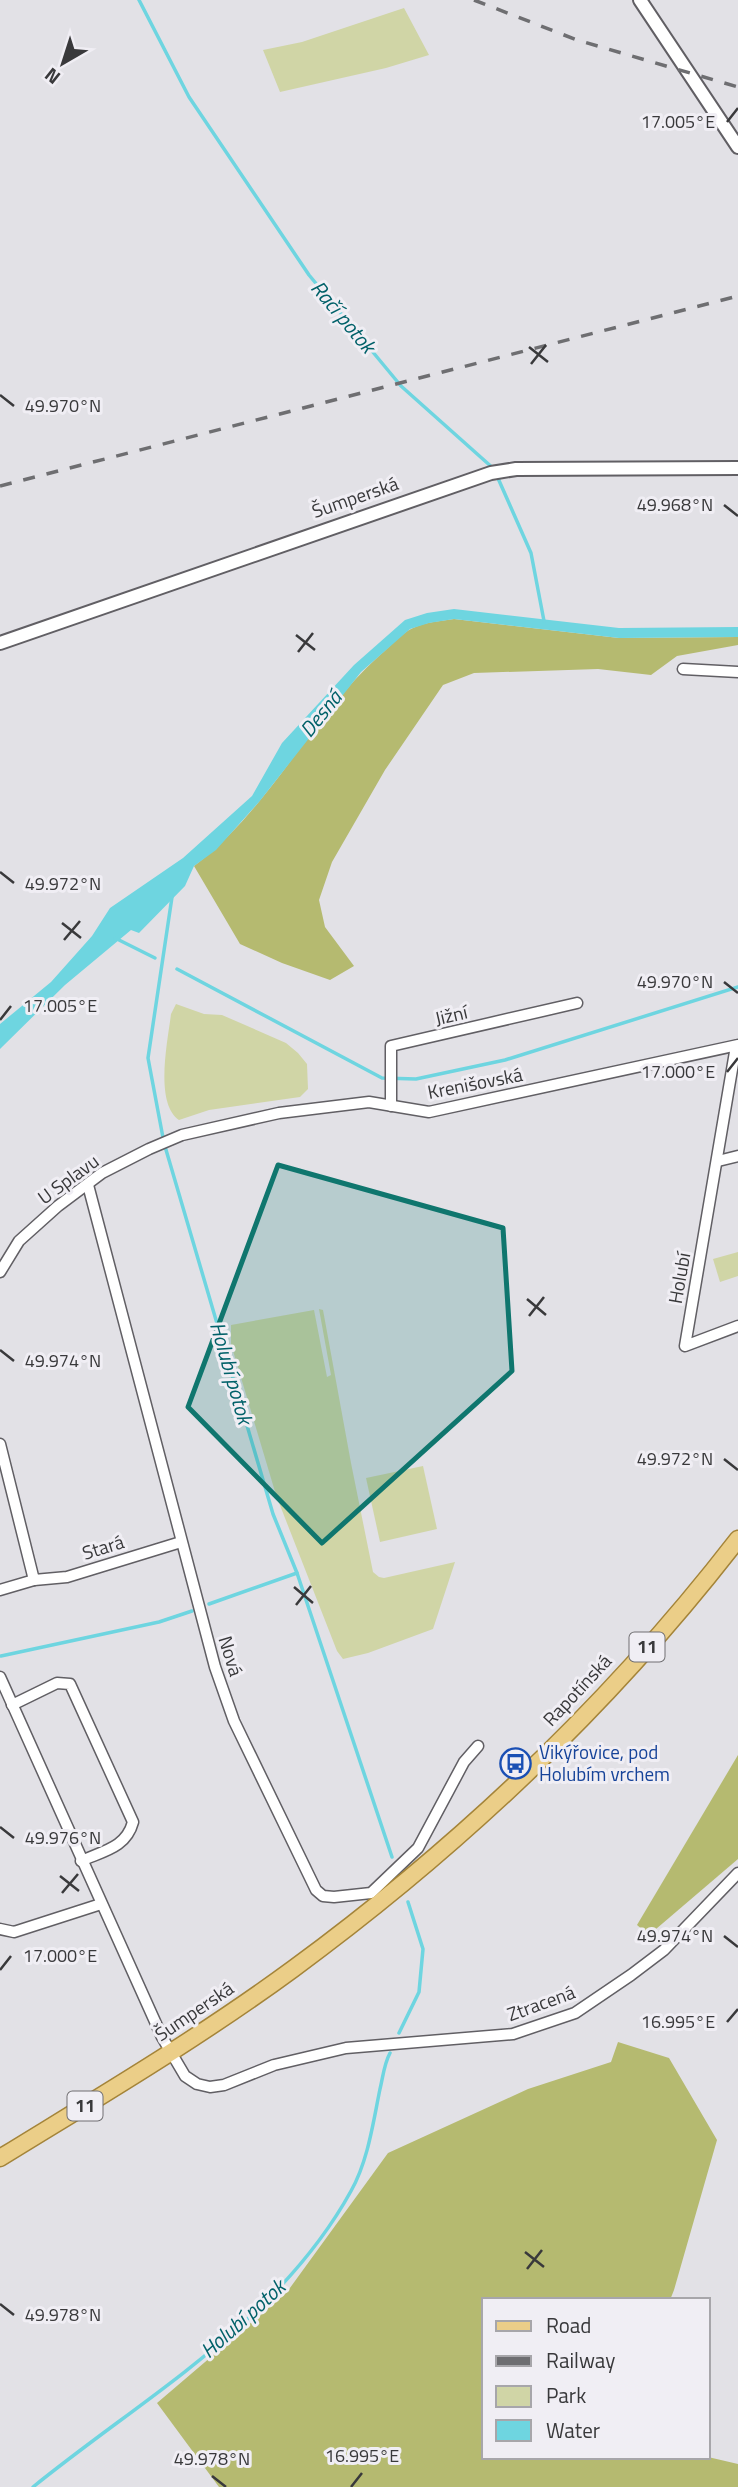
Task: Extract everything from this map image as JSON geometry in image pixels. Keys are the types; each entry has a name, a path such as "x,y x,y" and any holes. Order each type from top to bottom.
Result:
{"main road":[{"name":"Rapotínská","path":"401,1884 561,1739 656,1637 738,1539"},
{"name":"Šumperská","path":"0,2158 170,2054 294,1968 401,1884"}],"street":[{"path":"640,0 738,147"},
{"name":"Šumperská","path":"0,643 496,472 738,468"},
{"path":"683,669 738,672"},
{"name":"Jižní","path":"391,1106 391,1046 577,1003"},
{"path":"737,1045 718,1161 738,1156"},
{"name":"Krenišovská","path":"175,1138 279,1113 369,1102 429,1112 737,1045"},
{"name":"U Splavu","path":"0,1272 19,1241 102,1173 175,1138"},
{"name":"Holubí","path":"718,1161 685,1346 738,1326"},
{"name":"Nová","path":"88,1185 215,1667 234,1721 312,1883 323,1896 371,1893 413,1855 464,1762 478,1746"},
{"path":"0,1444 34,1580"},
{"name":"Stará","path":"0,1590 34,1580 67,1577 181,1542"},
{"name":"Ztracená","path":"0,1677 170,2054 180,2071 190,2080 205,2086 219,2086 274,2065 346,2048 513,2034 575,2013 664,1950 738,1872"},
{"path":"12,1705 57,1683 70,1684 133,1822 122,1843 81,1861"},
{"path":"0,1928 14,1932 101,1904"}],"highlighted area":[{"path":"278,1165 503,1228 512,1371 322,1543 188,1407"}],"green space":[{"path":"404,8 429,55 386,68 280,92 263,50 302,42"},
{"path":"454,619 619,638 738,637 738,645 677,656 651,675 598,669 474,673 443,685 385,770 332,862 319,900 325,927 354,966 330,980 240,944 194,866 245,818 332,707 380,655 413,628"},
{"path":"176,1004 204,1014 222,1015 286,1043 307,1064 308,1089 300,1097 209,1110 179,1120 171,1112 167,1100 164,1070 171,1014"},
{"path":"738,1252 738,1276 720,1282 713,1259"},
{"path":"319,1309 323,1310 373,1572 384,1578 455,1562 433,1629 368,1653 343,1659 337,1651 276,1495 231,1344 231,1325 314,1310 327,1377 331,1375"},
{"path":"423,1466 437,1529 380,1542 366,1478"},
{"path":"738,1755 738,1859 649,1935 637,1925"},
{"path":"618,2042 669,2058 717,2140 674,2290 671,2298 482,2298 482,2459 710,2457 738,2464 738,2487 219,2487 157,2403 287,2292 388,2153 528,2089 611,2062"}],"water":[{"name":"Desná","path":"454,609 619,628 738,627 738,637 619,638 454,619 410,629 361,672 259,802 216,850 194,866 185,886 139,933 131,930 65,985 0,1049 0,1024 51,982 92,936 110,908 183,858 252,796 282,743 354,665 405,620"}],"waterway":[{"name":"Račí potok","path":"139,0 189,97 309,275 401,386 494,469"},
{"name":"Račí potok","path":"497,476 531,553 544,621"},
{"name":"Holubí potok","path":"172,897 148,1058 164,1143 273,1514 297,1573 392,1857"},
{"path":"115,938 155,958"},
{"path":"177,969 382,1078 416,1079 505,1060 738,987"},
{"path":"209,1604 297,1573"},
{"path":"1,1656 159,1622 192,1611"},
{"name":"Holubí potok","path":"399,2033 419,1992 423,1949 408,1902"},
{"name":"Holubí potok","path":"33,2487 207,2354 287,2280 321,2238 357,2179 369,2142 390,2053"}],"railway":[{"path":"474,0 577,40 738,87"},
{"path":"0,486 738,296"}],"place":[{"name":"Vikýřovice, pod Holubím vrchem","path":"516,1763"}]}
